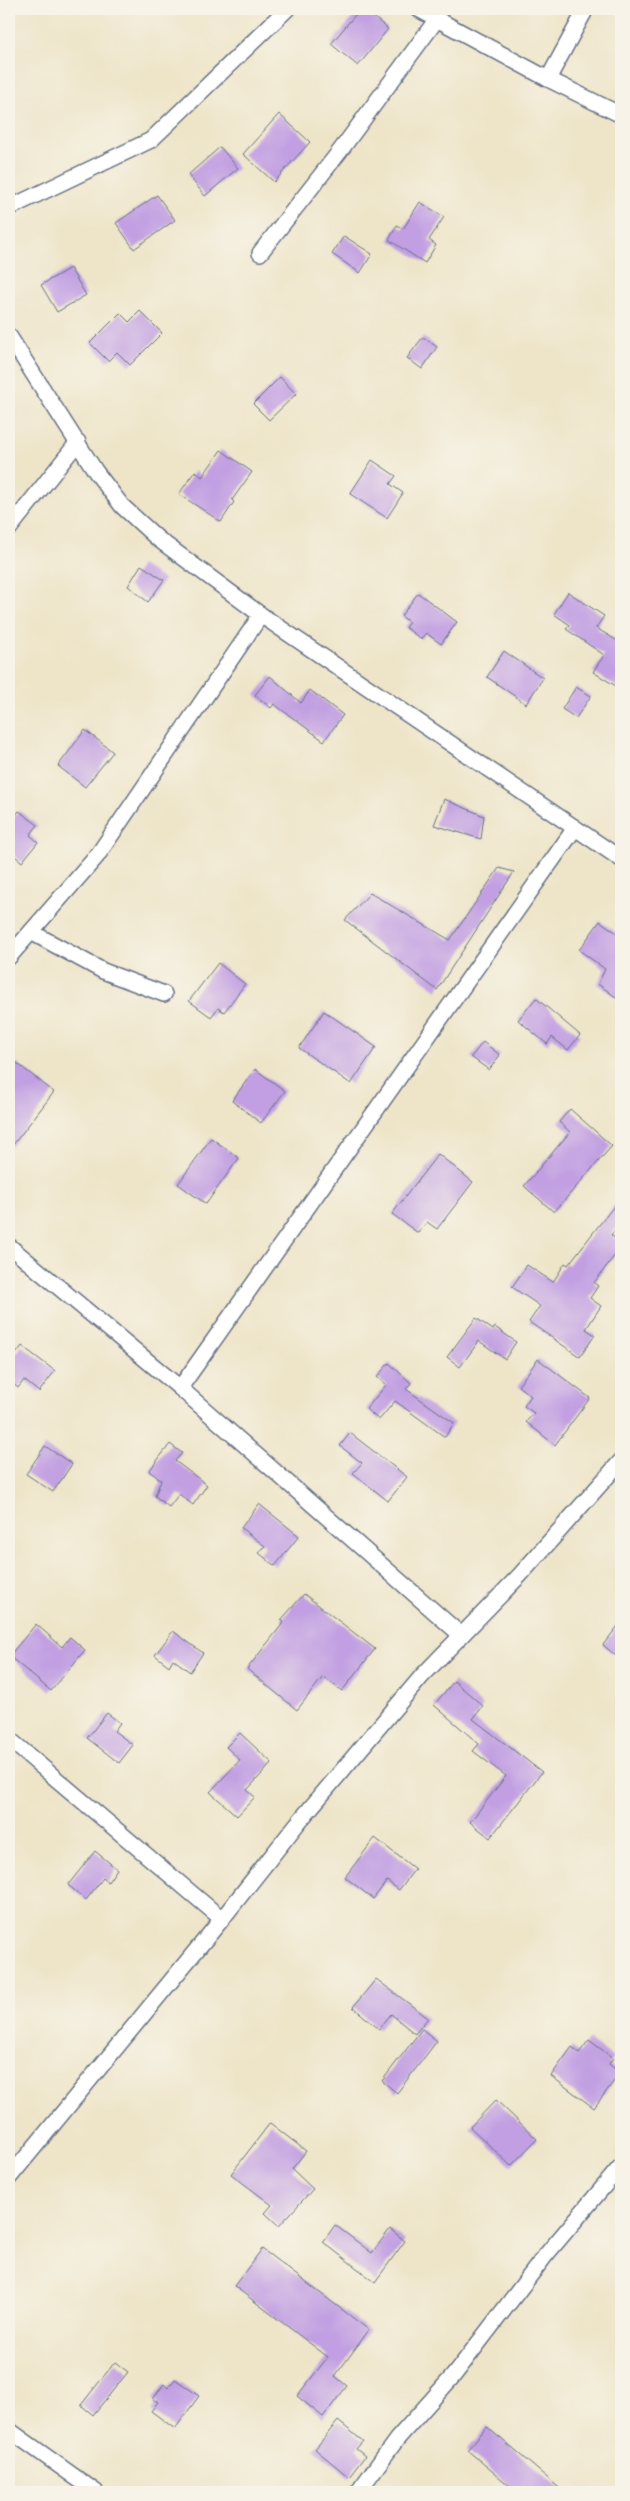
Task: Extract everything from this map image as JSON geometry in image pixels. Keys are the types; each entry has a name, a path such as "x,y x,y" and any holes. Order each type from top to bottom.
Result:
{"street":[{"path":"9,208 151,140 286,9"},
{"path":"418,9 548,79 621,115"},
{"path":"548,79 586,9"},
{"path":"260,253 340,151 437,19"},
{"path":"9,336 96,472 122,506 158,539 261,615 621,859"},
{"path":"9,529 78,442"},
{"path":"9,957 97,856 261,615"},
{"path":"180,1388 575,828"},
{"path":"31,932 103,971 164,994"},
{"path":"9,1246 180,1388 461,1635"},
{"path":"9,2178 222,1919 297,1824 422,1676 520,1575 621,1461"},
{"path":"9,1738 222,1919"},
{"path":"358,2492 397,2439 454,2375 545,2256 621,2166"},
{"path":"9,2430 96,2492"}],"building":[{"path":"360,9 364,9 388,29 358,66 331,44"},
{"path":"279,114 310,142 274,182 243,154"},
{"path":"220,147 238,168 205,196 188,175"},
{"path":"157,195 175,220 134,249 116,223"},
{"path":"420,202 444,217 429,240 436,245 425,263 389,240 397,225 403,229"},
{"path":"344,236 372,254 360,273 332,254"},
{"path":"70,268 86,295 57,312 41,285"},
{"path":"140,311 162,333 130,365 117,352 108,361 90,343 120,313 129,322"},
{"path":"423,337 437,347 422,369 407,358"},
{"path":"280,377 296,394 269,420 253,404"},
{"path":"221,450 252,472 232,500 234,502 221,522 179,494 195,471 202,477"},
{"path":"372,460 396,476 390,484 403,493 387,518 350,494"},
{"path":"141,565 164,580 148,602 128,586"},
{"path":"568,592 604,616 596,628 621,643 621,689 593,672 604,655 566,629 570,625 554,614"},
{"path":"418,593 457,622 441,644 426,633 421,639 405,627 409,622 401,616"},
{"path":"504,651 543,678 526,704 487,677"},
{"path":"270,676 301,703 310,690 343,715 324,741 274,704 271,708 255,695"},
{"path":"576,687 591,696 576,718 562,709"},
{"path":"85,730 113,752 85,787 58,766"},
{"path":"444,799 484,816 481,839 434,825"},
{"path":"19,811 38,825 30,835 38,842 22,862 9,851 9,823"},
{"path":"499,868 514,872 437,990 345,920 370,893 450,940"},
{"path":"600,921 621,936 621,1001 598,984 605,969 579,950"},
{"path":"218,963 245,984 224,1012 218,1008 211,1017 189,1001"},
{"path":"536,998 580,1035 568,1050 552,1037 547,1044 518,1020"},
{"path":"324,1011 376,1047 351,1084 299,1048"},
{"path":"483,1042 500,1055 489,1070 471,1057"},
{"path":"9,1057 54,1092 9,1150"},
{"path":"255,1069 285,1091 261,1123 232,1101"},
{"path":"570,1109 612,1146 554,1212 524,1186 570,1132 559,1122"},
{"path":"211,1138 239,1158 206,1204 178,1184"},
{"path":"438,1154 473,1182 437,1229 427,1222 418,1233 392,1214"},
{"path":"621,1197 621,1222 611,1235 621,1243 621,1247 594,1283 598,1286 590,1298 601,1306 586,1329 595,1335 580,1357 529,1322 540,1306 512,1287 527,1265 553,1282 565,1263 568,1265"},
{"path":"476,1318 493,1330 495,1327 516,1342 505,1359 479,1341 460,1367 447,1357"},
{"path":"22,1346 55,1371 39,1392 24,1380 18,1388 9,1380 9,1363"},
{"path":"538,1359 590,1398 555,1445 526,1422 534,1413 524,1406 531,1396 518,1386"},
{"path":"389,1363 411,1383 406,1389 454,1423 445,1437 395,1401 379,1420 366,1409 386,1385 377,1377"},
{"path":"350,1433 407,1477 388,1501 353,1473 362,1463 340,1446"},
{"path":"170,1444 182,1453 175,1461 207,1485 193,1505 179,1494 169,1507 155,1496 161,1480 149,1471"},
{"path":"45,1446 72,1464 53,1492 26,1474"},
{"path":"259,1504 299,1536 275,1566 259,1553 265,1546 241,1528"},
{"path":"304,1594 375,1649 342,1691 323,1677 297,1710 247,1669 284,1622 281,1620"},
{"path":"621,1622 621,1660 603,1645"},
{"path":"36,1624 62,1647 70,1637 85,1650 51,1691 9,1656"},
{"path":"173,1631 203,1653 190,1672 173,1659 169,1666 155,1655"},
{"path":"454,1681 483,1706 473,1719 542,1772 490,1838 470,1822 506,1776 473,1751 479,1744 434,1705"},
{"path":"107,1713 120,1723 114,1731 133,1745 119,1763 87,1738"},
{"path":"240,1733 272,1763 247,1790 255,1797 237,1816 210,1792 240,1760 226,1747"},
{"path":"375,1838 415,1869 399,1890 387,1881 373,1899 345,1877"},
{"path":"95,1851 117,1869 108,1882 103,1878 86,1900 68,1885"},
{"path":"376,1979 428,2018 415,2034 391,2014 379,2029 353,2007"},
{"path":"422,2029 437,2041 397,2093 382,2081"},
{"path":"589,2040 613,2058 609,2064 620,2073 594,2108 551,2076 572,2047 579,2053"},
{"path":"496,2100 537,2139 511,2166 470,2127"},
{"path":"270,2123 306,2151 292,2169 313,2189 279,2226 265,2213 272,2205 231,2174"},
{"path":"335,2225 372,2253 390,2229 405,2241 375,2282 323,2242"},
{"path":"262,2249 369,2330 335,2376 347,2386 323,2417 297,2396 328,2357 234,2286"},
{"path":"115,2362 128,2372 93,2415 81,2405"},
{"path":"175,2379 199,2396 175,2429 151,2411 158,2402 153,2399 164,2384 168,2388"},
{"path":"338,2421 363,2441 356,2449 365,2456 349,2477 315,2449"},
{"path":"487,2427 564,2492 517,2492 467,2450"}]}
